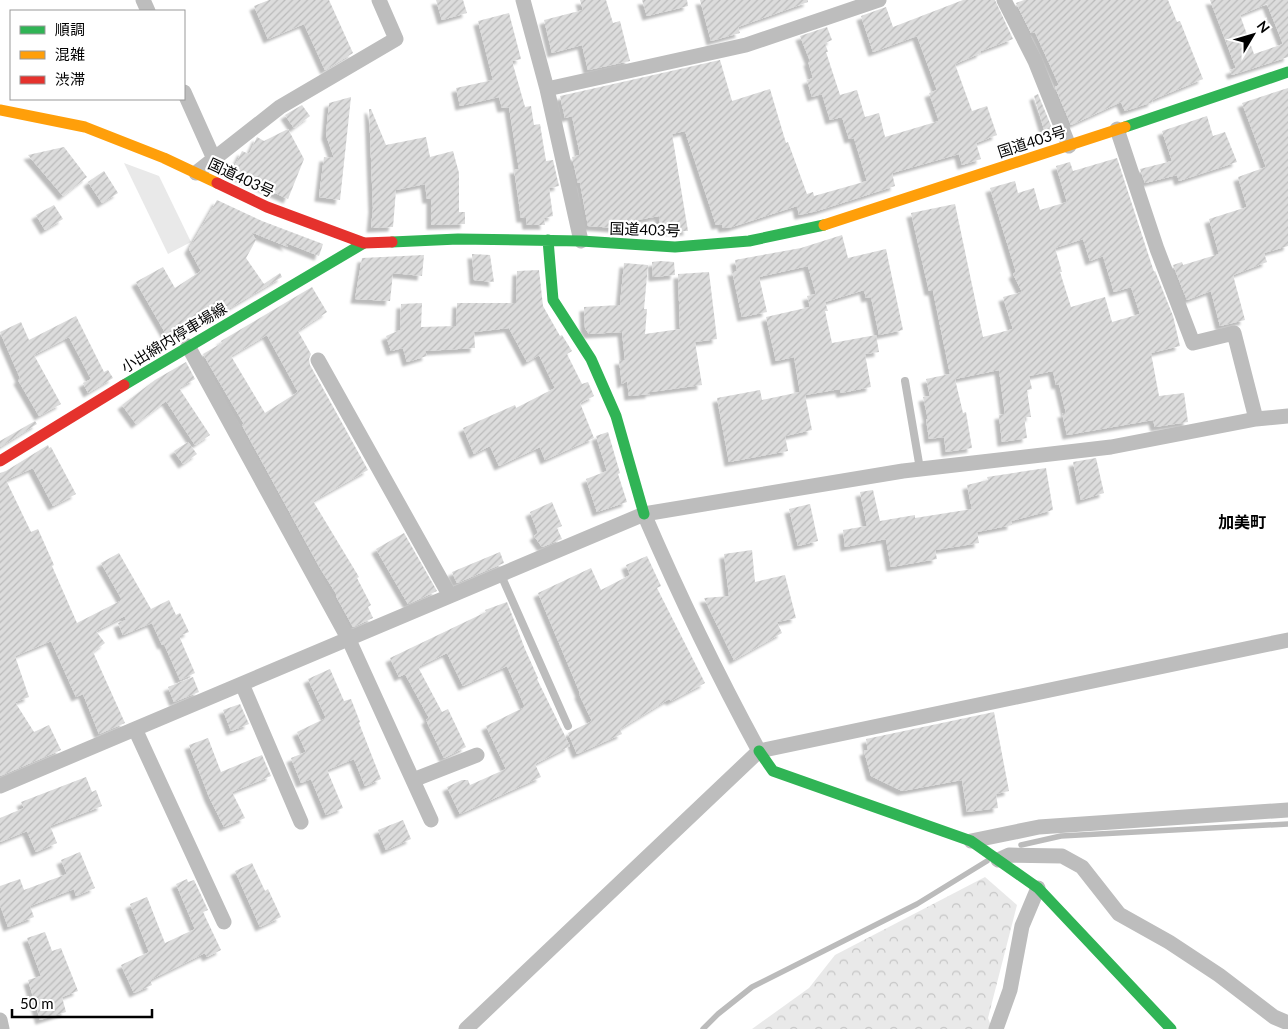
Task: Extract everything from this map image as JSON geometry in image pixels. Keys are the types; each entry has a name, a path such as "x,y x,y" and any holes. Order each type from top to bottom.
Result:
{"main road":[{"name":"国道403号","path":"0,110 85,127 164,158 267,207 364,243 458,239 548,240 675,247 749,241 821,226 1069,146 1288,72"},
{"path":"548,240 554,300 591,359 616,416 644,514"},
{"name":"小出綿内停車場線","path":"0,461 188,346 364,243"},
{"path":"759,751 773,771 971,842 998,860 1038,888 1171,1029"}],"street":[{"path":"196,173 280,107 396,39 379,0"},
{"path":"523,0 547,89 581,241"},
{"path":"547,89 746,45 880,0"},
{"path":"1004,0 1034,62 1069,146"},
{"path":"185,94 214,159"},
{"path":"1117,129 1157,250 1194,343 1234,333 1256,419"},
{"path":"188,346 349,640 431,820"},
{"path":"318,360 450,596"},
{"path":"0,786 644,514 920,469 1111,447 1256,419 1288,416"},
{"path":"644,514 678,593 759,751"},
{"path":"466,1029 759,751 1288,640"},
{"path":"242,684 301,822"},
{"path":"135,729 224,922"},
{"path":"413,780 477,755"},
{"path":"971,842 1039,827 1288,810"},
{"path":"998,860 1009,855 1062,856 1082,867 1119,914 1186,953 1219,975 1274,1017 1288,1023"},
{"path":"996,1029 1010,990 1022,926 1038,888"},
{"path":"0,1020 2,1029"}],"lane":[{"path":"905,381 920,469"},
{"path":"501,575 568,726"}],"green space":[{"path":"124,163 159,176 191,242 168,254"},
{"path":"985,877 1017,905 988,1018 992,1029 752,1029 809,988 835,955"}],"building":[{"path":"269,0 329,0 353,53 325,70 304,24 268,39 254,6"},
{"path":"436,0 463,0 467,13 442,20"},
{"path":"580,0 606,0 613,23 620,21 630,61 588,70 582,45 552,53 544,20 583,10"},
{"path":"642,0 687,0 688,6 647,16"},
{"path":"700,0 808,0 808,2 738,27 740,33 711,41"},
{"path":"963,0 995,0 1013,39 981,51 981,53 955,64 972,111 987,106 997,135 976,143 981,159 962,165 959,154 892,173 895,186 817,211 799,215 797,206 732,227 723,228 722,224 716,225 685,131 672,134 688,231 661,231 659,216 615,224 616,228 588,226 580,183 578,183 572,157 580,155 572,116 565,118 560,96 720,60 732,101 770,89 786,143 788,142 807,194 813,192 814,196 867,181 854,138 849,139 842,117 830,120 822,94 812,97 807,80 813,78 808,61 810,61 800,36 827,27 832,40 825,43 828,52 826,52 840,95 857,90 865,117 879,113 885,137 939,121 929,93 937,90 917,36 873,52 861,16 886,7 893,27"},
{"path":"1024,0 1168,0 1177,22 1180,21 1203,79 1152,100 1153,102 1125,111 1121,102 1071,125 1055,87 1059,85 1035,32 1031,33 1016,3"},
{"path":"1210,0 1288,0 1288,57 1232,75 1230,70 1236,68","holes":["1267,4 1283,44 1254,54 1240,15"]},
{"path":"509,13 521,59 512,61 525,107 531,106 534,125 540,124 546,161 553,160 559,186 549,188 553,216 544,218 545,225 527,225 526,218 521,218 514,169 519,169 509,107 502,108 499,97 460,106 456,88 493,80 478,21"},
{"path":"1288,88 1288,246 1264,253 1267,262 1233,275 1245,320 1220,326 1211,291 1187,300 1173,265 1182,262 1183,265 1219,254 1209,219 1247,207 1238,177 1266,167 1242,103"},
{"path":"1038,94 1054,133 1046,136 1034,96"},
{"path":"351,97 340,200 319,197 324,157 334,158 326,135 329,103"},
{"path":"302,105 310,116 294,128 285,115"},
{"path":"369,109 371,109 386,145 426,137 430,157 453,151 459,173 459,212 465,212 465,224 431,225 431,199 427,199 425,184 396,190 393,227 371,228 373,208"},
{"path":"1207,116 1213,136 1225,132 1237,162 1179,181 1177,175 1145,183 1140,169 1172,161 1162,131"},
{"path":"288,129 304,159 288,199 231,173 242,151 249,154 257,137 264,141"},
{"path":"64,147 87,177 63,196 28,155"},
{"path":"1117,158 1154,272 1173,316 1180,346 1151,353 1159,396 1184,393 1188,422 1155,427 1153,420 1067,435 1062,413 1066,413 1059,384 1056,385 1053,371 1029,376 1032,389 1027,390 1031,417 1024,417 1027,438 1002,442 999,415 1005,414 999,370 955,379 963,413 966,412 972,448 946,452 944,437 929,439 926,419 928,419 923,397 930,396 926,379 950,374 933,291 929,291 911,213 955,204 983,337 1013,329 1003,297 1022,292 1013,274 1016,272 990,188 1015,181 1018,193 1034,188 1040,210 1067,202 1056,166 1070,162 1073,171","holes":["1083,239 1090,261 1103,256 1114,292 1131,287 1140,314 1112,322 1105,297 1071,307 1055,248"]},
{"path":"104,171 118,193 102,203 88,182"},
{"path":"217,200 262,221 323,244 319,256 284,242 288,247 251,232 256,240 246,258 264,284 280,273 282,277 208,321 204,315 167,336 136,282 163,267 175,288 201,271 189,249"},
{"path":"54,205 63,219 45,230 36,215"},
{"path":"842,235 848,258 886,249 903,330 879,335 871,297 866,298 864,290 825,302 828,311 825,311 832,343 876,335 879,352 865,354 871,387 841,393 840,389 805,395 812,430 785,436 788,451 729,462 717,398 760,390 762,400 800,392 794,357 776,361 766,317 810,307 807,296 816,294 808,266 759,277 767,312 742,317 732,271 737,271 735,260 801,248"},
{"path":"472,254 490,255 494,282 474,280"},
{"path":"424,255 422,276 393,273 390,301 355,299 362,258"},
{"path":"652,262 674,262 675,275 653,277"},
{"path":"624,263 648,265 644,309 647,309 645,334 680,329 678,274 709,272 717,339 695,342 702,385 629,396 627,381 622,384 619,360 625,360 622,332 589,334 585,328 584,307 620,305"},
{"path":"539,270 543,306 560,336 562,335 572,351 567,354 582,384 588,382 594,396 580,403 594,438 545,460 540,447 499,466 490,446 474,454 463,428 515,405 516,408 555,388 539,355 527,362 509,328 474,332 475,348 425,351 427,356 407,362 403,348 391,351 386,336 400,330 401,304 422,303 421,327 456,326 457,303 516,303 517,271"},
{"path":"312,287 327,312 298,331 311,354 309,359 310,365 368,470 313,501 359,577 357,578 371,605 368,607 373,618 353,627 337,595 320,568 242,425 244,424 203,354 222,343 221,341","holes":["267,335 298,392 265,413 231,356"]},
{"path":"76,316 104,372 108,370 113,378 88,393 83,383 91,379 69,337 34,355 61,404 39,416 18,380 20,378 0,332 21,322 29,340"},
{"path":"186,362 195,379 179,388 210,435 195,445 166,401 136,424 122,405 155,380"},
{"path":"35,421 37,424 0,447 0,441"},
{"path":"608,432 627,502 597,512 586,479 607,471 596,436"},
{"path":"188,442 197,454 183,464 174,451"},
{"path":"48,445 49,448 51,447 76,494 53,506 33,468 6,480 31,532 38,529 77,623 122,600 101,563 119,553 151,609 169,600 176,615 180,613 189,632 179,636 195,673 180,680 164,644 162,645 152,623 123,635 118,623 126,620 125,616 96,631 105,643 93,652 125,723 99,734 83,694 76,697 51,641 15,656 29,697 15,702 34,732 49,725 61,750 0,776 0,473"},
{"path":"1096,458 1104,493 1081,500 1073,462"},
{"path":"1046,468 1053,510 1011,521 1012,525 977,532 979,543 935,550 937,559 891,567 886,539 845,547 843,530 867,526 860,492 873,490 880,521 915,515 915,518 972,509 967,485 988,480 987,477"},
{"path":"552,502 562,526 557,528 562,539 542,547 534,536 538,533 530,512"},
{"path":"810,504 818,541 798,546 789,509"},
{"path":"404,533 437,591 408,604 376,549"},
{"path":"752,550 755,582 785,575 796,618 777,622 782,633 734,660 704,598 729,596 724,554"},
{"path":"500,552 504,563 457,583 452,572"},
{"path":"647,556 661,586 657,588 705,683 671,701 669,699 620,729 622,734 577,754 568,733 592,721 538,593 591,568 601,590 630,575 626,565"},
{"path":"507,602 537,679 570,746 535,764 541,777 460,814 447,787 462,780 468,780 470,785 506,769 486,726 525,707 507,666 463,686 447,653 418,667 442,712 448,709 466,747 444,758 426,720 429,718 405,674 399,677 390,658 486,612 485,610"},
{"path":"330,669 344,701 351,699 381,779 365,786 354,759 327,770 343,808 326,815 311,779 301,783 291,758 306,752 297,732 326,718 308,679"},
{"path":"193,677 199,692 174,702 168,687"},
{"path":"240,704 249,724 231,731 223,710"},
{"path":"994,712 1009,791 996,794 998,808 967,812 962,780 902,791 871,776 864,751 868,750 866,739"},
{"path":"208,738 221,772 262,755 271,776 232,792 245,818 224,827 209,797 189,745"},
{"path":"86,777 92,792 96,790 102,806 50,826 57,843 36,852 27,831 0,842 0,818 24,808 21,802"},
{"path":"403,820 411,839 386,850 378,830"},
{"path":"80,852 95,888 76,896 74,889 30,906 34,917 8,927 0,905 0,886 20,879 24,890 67,874 61,860"},
{"path":"252,863 265,891 268,889 281,917 260,927 235,871"},
{"path":"187,879 188,882 194,880 208,910 203,912 221,950 207,957 205,953 150,980 152,985 134,993 121,965 149,952 130,904 147,897 165,943 195,929 176,884"},
{"path":"45,932 52,951 61,948 78,991 62,997 66,1012 40,1020 28,980 41,976 27,938"}],"waterway":[{"path":"1021,845 1061,836 1288,824"},
{"path":"703,1029 718,1014 752,987 917,904 987,861"}],"traffic: fast":[{"path":"1125,127 1288,72"},
{"path":"392,242 458,239 581,241 675,247 749,241 824,225"},
{"path":"548,240 553,300 591,359 616,416 644,514"},
{"path":"124,385 364,243"},
{"path":"759,751 773,771 971,841 1038,888 1171,1029"}],"traffic: slow":[{"path":"0,110 85,127 164,158 217,183"},
{"path":"824,225 1125,127"}],"traffic: jam":[{"path":"217,183 267,207 364,243 392,242"},
{"path":"0,461 124,385"}],"district":[{"name":"加美町","path":"1242,522"}]}
